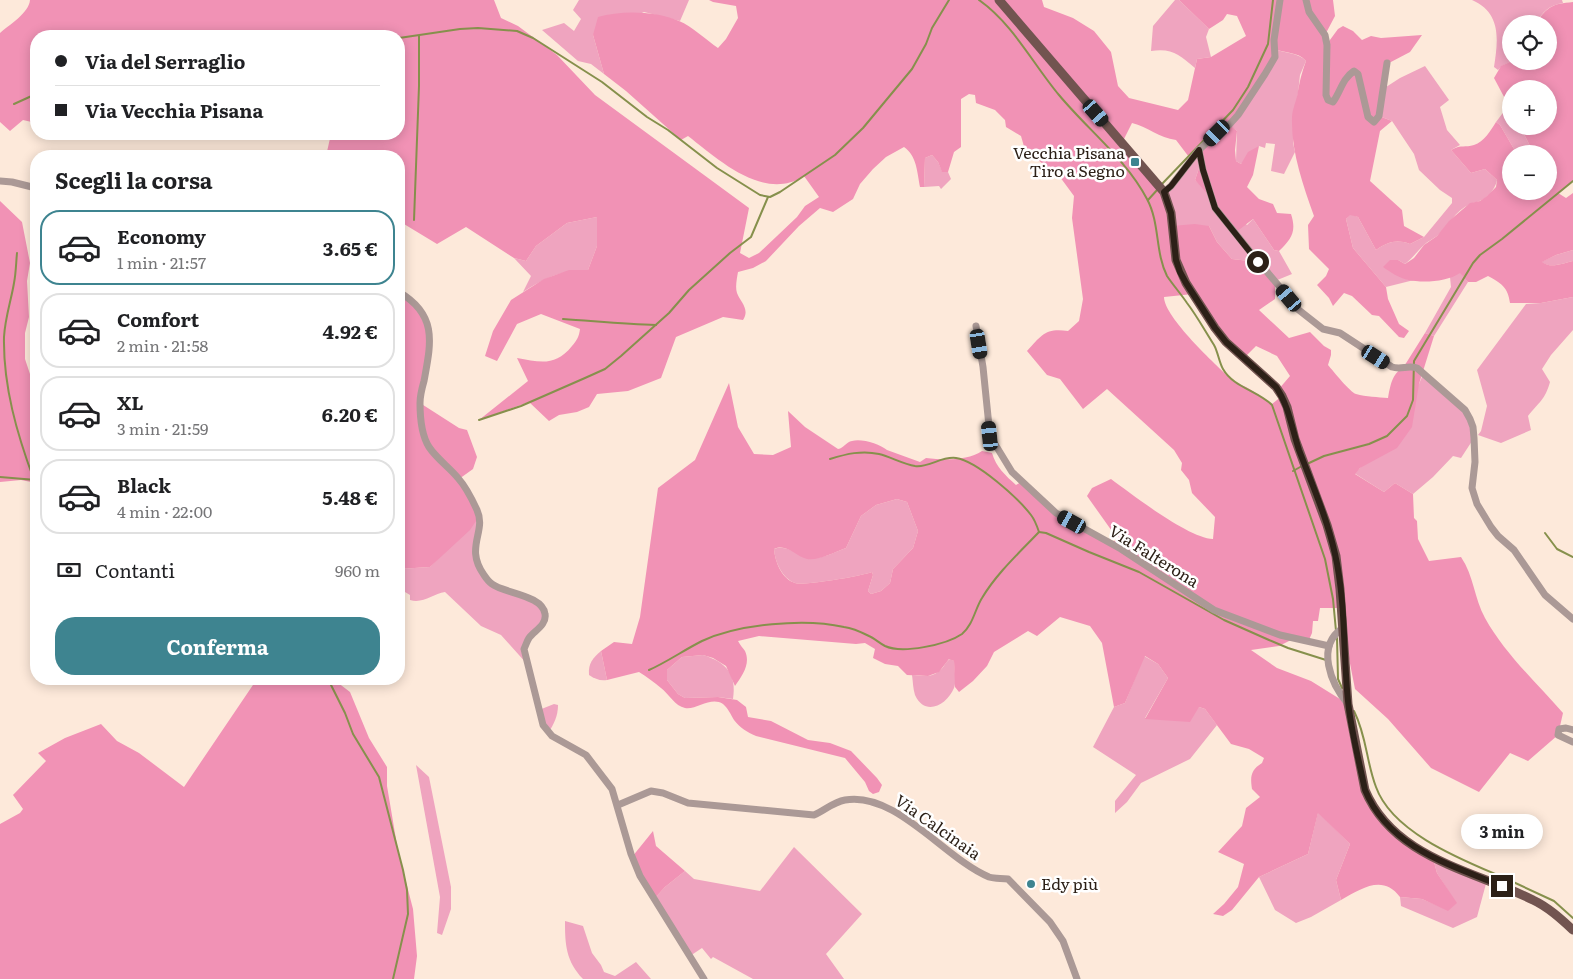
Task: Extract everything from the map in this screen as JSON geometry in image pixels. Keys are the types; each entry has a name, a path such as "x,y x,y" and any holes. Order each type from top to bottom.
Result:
{"main road":[{"path":"999,0 1164,192 1171,213 1176,260 1186,283 1226,342 1276,387 1282,396 1333,544 1340,589 1348,704 1365,790 1370,802 1386,824 1402,839 1422,852 1533,899 1555,914 1573,930"}],"street":[{"path":"1164,192 1171,186 1199,150 1217,133 1230,125 1275,57 1274,40 1280,0"},
{"path":"1306,0 1309,12 1325,35 1327,45 1326,95 1328,100 1333,102 1338,97 1342,82 1354,71 1358,74 1368,117 1374,122 1379,116 1387,63"},
{"path":"1199,150 1215,208 1289,298 1295,308 1323,329 1340,333 1392,367 1399,370 1414,367 1465,410 1474,427 1475,462 1472,488 1477,504 1491,527 1514,550 1545,595 1573,618"},
{"path":"0,181 30,187"},
{"path":"405,296 416,304 426,320 431,340 420,403 424,435 428,446 459,479 472,497 480,515 474,549 476,560 492,584 503,589 521,593 536,602 546,614 545,621 528,639 524,649 544,725 552,736 577,749 592,762 612,789 631,854 640,876 704,979"},
{"name":"Via Falterona","path":"976,326 983,367 990,436 1012,472 1056,513 1121,549 1214,610 1280,635 1329,646"},
{"path":"1343,628 1333,636 1329,646 1328,657 1331,677 1338,693 1348,704"},
{"path":"1573,730 1559,729 1558,735 1573,742"},
{"name":"Via Calcinaia","path":"618,805 651,792 663,792 688,803 814,815 843,800 856,799 881,805 908,819 970,867 995,879 1008,879 1050,922 1063,942 1077,979"}],"shaded area":[{"path":"30,0 494,0 501,18 518,26 557,55 595,95 749,208 740,253 749,258 759,253 797,217 805,206 819,197 804,176 789,183 773,184 758,181 728,166 688,136 681,140 604,74 593,35 598,17 618,13 650,13 660,15 689,26 718,48 726,39 738,18 736,6 709,0 1042,0 1044,7 1073,18 1094,31 1111,52 1118,86 1129,98 1178,110 1188,100 1197,59 1211,57 1246,36 1237,16 1227,14 1223,20 1209,29 1179,0 1333,0 1335,16 1325,35 1327,44 1338,29 1343,26 1353,31 1362,40 1371,36 1381,38 1422,35 1410,52 1389,63 1379,116 1392,121 1380,131 1370,181 1402,210 1404,226 1424,237 1410,244 1392,242 1376,250 1358,217 1350,215 1346,219 1353,248 1386,287 1388,299 1399,324 1409,331 1404,338 1399,337 1379,316 1372,315 1352,296 1344,293 1333,306 1329,298 1317,285 1326,276 1329,269 1309,249 1308,225 1314,216 1298,168 1292,130 1293,111 1306,61 1303,58 1275,49 1275,57 1230,125 1237,131 1236,161 1241,164 1248,152 1259,146 1253,175 1247,187 1259,199 1273,204 1277,213 1291,214 1293,220 1292,235 1279,251 1274,250 1253,219 1235,233 1211,198 1195,180 1199,168 1199,151 1192,161 1176,140 1164,137 1132,123 1122,143 1164,192 1172,226 1195,224 1209,226 1217,242 1232,259 1258,262 1275,281 1275,299 1259,310 1289,338 1310,332 1324,346 1331,350 1328,365 1356,394 1388,398 1396,373 1403,368 1425,333 1434,336 1419,384 1412,427 1397,448 1360,468 1355,474 1384,492 1395,483 1413,494 1414,518 1417,521 1418,539 1429,561 1461,557 1469,572 1481,610 1493,631 1511,656 1563,713 1558,735 1528,761 1510,753 1479,792 1431,768 1388,719 1355,689 1343,628 1342,608 1320,608 1318,621 1313,621 1312,633 1308,642 1293,639 1279,646 1251,650 1277,668 1311,681 1348,704 1365,790 1378,814 1433,858 1437,873 1457,903 1448,911 1422,899 1400,897 1387,886 1379,885 1364,888 1341,900 1336,880 1350,844 1318,813 1308,854 1259,877 1232,910 1223,916 1213,914 1238,887 1244,864 1218,852 1242,826 1246,808 1260,797 1252,789 1251,777 1253,771 1262,763 1264,758 1249,749 1231,744 1205,709 1199,707 1190,722 1145,719 1168,678 1158,664 1145,656 1125,703 1114,707 1102,643 1090,626 1060,617 1037,636 1028,631 994,652 987,666 959,692 955,687 954,661 949,659 939,672 928,676 907,675 898,666 885,664 873,658 875,649 865,643 856,644 759,636 738,641 745,651 747,661 745,670 735,686 726,666 713,658 703,655 682,657 667,670 667,680 678,694 685,698 718,697 737,700 746,707 748,717 771,721 808,740 830,743 851,751 882,785 879,792 873,794 845,758 756,736 739,725 723,704 709,702 690,708 681,707 664,690 639,672 607,680 601,651 614,642 632,644 640,617 658,488 695,460 729,383 738,427 754,454 773,455 791,447 788,411 805,427 838,449 856,440 865,441 920,462 926,458 955,459 969,457 982,451 992,453 999,467 1016,485 1021,482 1064,521 1111,541 1123,541 1114,534 1087,496 1092,488 1111,479 1176,524 1202,537 1213,539 1215,517 1192,493 1189,480 1181,470 1182,463 1174,450 1107,389 1083,409 1060,379 1047,375 1027,351 1044,334 1060,330 1068,331 1079,321 1083,299 1072,218 1074,196 1060,177 1025,150 1021,136 1006,127 1005,120 995,110 976,103 975,95 969,94 961,99 961,147 954,152 948,172 942,172 938,162 932,155 925,158 924,187 920,187 912,155 904,147 886,157 860,184 853,199 833,212 820,208 799,226 766,261 753,268 738,272 736,291 746,313 743,320 723,317 676,337 661,378 628,391 597,394 589,407 577,412 559,415 549,421 529,402 479,420 528,381 517,358 540,361 553,360 566,353 576,340 580,329 541,314 517,324 497,361 485,356 493,331 511,300 544,279 569,270 588,270 597,246 597,217 567,223 536,246 526,261 514,258 466,227 437,244 405,225 405,150 327,150 330,140 405,140 405,30 30,30 30,122 23,120 10,131 0,122 0,33 26,10","holes":["1193,294 1244,358 1256,346 1277,356 1290,376 1278,390 1282,396 1272,404 1232,380 1215,364 1181,328 1166,306 1164,297","897,499 907,502 918,531 913,548 893,569 890,583 881,591 871,594 868,591 873,575 872,572 800,584 790,581 780,569 774,549 787,549 807,559 821,557 846,548 861,516 876,505"]},
{"path":"579,0 689,0 680,21 644,12 593,35 604,74 591,64 578,61 542,30 564,23 574,31 581,19 573,10"},
{"path":"1175,0 1179,0 1209,29 1206,37 1211,57 1197,59 1195,68 1184,59 1170,52 1151,51 1153,26"},
{"path":"1472,0 1562,0 1563,3 1554,5 1542,15 1502,15 1502,66 1498,70 1494,67 1496,29 1489,12"},
{"path":"1573,2 1573,181 1558,193 1566,198 1573,193 1573,250 1542,262 1553,265 1573,261 1573,297 1541,303 1510,303 1508,293 1503,286 1488,276 1476,282 1468,282 1460,273 1442,280 1414,281 1401,278 1392,273 1383,267 1390,260 1398,260 1405,264 1414,258 1424,245 1437,236 1449,221 1470,203 1480,201 1496,187 1497,180 1485,169 1471,173 1451,150 1478,143 1487,135 1496,122 1502,128 1502,135 1506,135 1512,145 1502,145 1502,200 1557,200 1557,145 1530,145 1524,135 1557,135 1557,80 1502,80 1502,93 1494,78 1502,66 1502,70 1557,70 1557,15 1542,15 1551,7"},
{"path":"1275,49 1303,58 1306,61 1300,75 1293,143 1295,152 1284,174 1271,171 1275,144 1266,143 1265,148 1259,146 1241,164 1236,161 1237,131 1229,125"},
{"path":"1425,66 1449,100 1440,107 1447,130 1460,145 1451,150 1471,173 1485,169 1497,180 1492,191 1487,196 1460,211 1437,236 1405,264 1398,260 1408,280 1414,280 1386,287 1353,248 1346,219 1350,214 1358,217 1376,250 1392,242 1410,244 1424,237 1452,203 1452,198 1440,190 1419,170 1414,154 1392,121 1379,116 1383,89"},
{"path":"1502,114 1502,128 1496,122"},
{"path":"1506,135 1524,135 1530,145 1512,145"},
{"path":"1199,150 1199,168 1195,180 1247,225 1253,219 1274,250 1279,251 1292,274 1275,281 1258,262 1232,259 1217,242 1209,226 1172,226 1164,192"},
{"path":"932,155 942,171 948,172 951,179 941,189 939,186 924,187 925,158"},
{"path":"0,201 22,222 30,263 27,281 29,317 25,333 25,359 30,374 30,482 21,480 0,482"},
{"path":"597,217 597,246 588,270 561,273 523,292 531,276 514,258 526,261 536,246 567,223"},
{"path":"1573,250 1573,261 1553,265 1541,262 1556,255"},
{"path":"1460,272 1468,282 1434,336 1425,333 1451,287 1450,277"},
{"path":"405,297 416,305 431,340 420,403 459,428 467,430 477,457 473,469 459,479 480,515 470,530 430,567 405,569"},
{"path":"1573,297 1573,330 1551,355 1542,369 1550,382 1544,397 1528,416 1531,430 1501,443 1478,435 1481,431 1487,406 1477,370 1526,304"},
{"path":"1424,372 1465,410 1474,438 1461,458 1453,456 1413,494 1395,483 1384,492 1354,473 1360,468 1419,384"},
{"path":"897,499 907,502 918,531 913,548 893,569 890,583 881,591 871,594 868,591 873,575 872,572 800,584 790,581 780,569 774,549 789,549 810,558 818,558 846,548 861,516 876,505"},
{"path":"480,515 476,560 492,584 536,602 545,614 524,649 527,664 501,635 481,626 445,592 424,600 410,600 410,595 405,592 405,569 430,567"},
{"path":"601,651 607,680 589,675 589,667 592,661"},
{"path":"703,655 718,661 728,670 733,683 733,699 718,697 685,698 678,694 667,680 667,670 682,657"},
{"path":"1144,656 1158,664 1168,678 1145,718 1199,707 1205,709 1217,725 1190,759 1141,783 1127,802 1115,813 1115,801 1136,775 1093,747 1114,707 1125,703"},
{"path":"950,659 954,661 955,678 955,685 951,694 936,706 924,706 915,695 912,675 933,675 941,670"},
{"path":"253,685 341,685 350,692 369,738 387,767 387,786 398,851 413,909 417,956 414,979 0,979 0,824 20,813 23,809 13,795 46,761 38,753 65,738 101,724 117,741 139,753 184,787"},
{"path":"554,704 558,705 557,713 548,733 539,710"},
{"path":"416,765 429,777 451,887 451,909 442,935 437,933 440,897"},
{"path":"1318,812 1350,844 1336,880 1341,900 1296,923 1275,910 1259,877 1308,854"},
{"path":"653,831 656,846 685,871 665,887 654,899 632,857"},
{"path":"794,847 862,914 826,954 844,979 753,979 713,957 711,959 702,948 690,956 654,899 665,887 685,871 694,879 760,891"},
{"path":"1433,858 1487,880 1477,917 1453,928 1401,906 1400,897 1422,899 1448,910 1456,903 1437,873"},
{"path":"565,921 583,926 592,953 604,972 615,976 636,962 651,979 583,979 570,959 565,938"}],"waterway":[{"path":"405,37 478,28 517,31 533,38 602,82 717,168 760,195 770,197 835,155 863,128 912,69 926,44 932,28 949,0"},
{"path":"979,0 1012,32 1049,83 1118,158 1138,184 1151,208 1163,267 1167,276 1214,345 1223,369 1239,385 1272,405 1325,559 1333,599 1336,631"},
{"path":"1161,185 1233,110 1248,87 1268,44 1273,0"},
{"path":"414,220 419,36"},
{"path":"14,104 30,97"},
{"path":"1307,464 1324,456 1369,444 1387,436 1407,416 1413,400 1414,361 1473,263 1480,255 1573,181"},
{"path":"1148,200 1158,189"},
{"path":"479,420 521,406 605,369 669,313 689,290 751,237 768,197"},
{"path":"17,253 15,279 4,337 4,355 12,410 30,468"},
{"path":"563,319 656,325"},
{"path":"830,459 866,452 879,454 915,466 951,458 965,461 986,473 1017,499 1032,517 1039,532"},
{"path":"1293,471 1302,466"},
{"path":"0,477 30,480"},
{"path":"1039,532 1046,533 1139,572 1224,620 1288,648 1326,660"},
{"path":"649,670 702,641 717,635 734,630 772,624 828,624 853,629 885,646 902,649 913,649 946,642 966,630 982,598 994,580 1039,532"},
{"path":"1545,533 1557,549 1573,557"},
{"path":"1337,638 1338,679 1342,688"},
{"path":"331,685 353,734 379,777 403,870 407,890 408,914 393,979"},
{"path":"1354,711 1362,730 1376,787 1384,803 1396,818 1429,842 1500,876"},
{"path":"1511,881 1554,901 1573,918"}],"place":[{"name":"Vecchia Pisana Tiro a Segno","path":"1135,162"},
{"name":"Edy più","path":"1031,884"}],"route":[{"path":"1258,262 1215,208 1199,150 1192,162 1164,192 1171,213 1176,260 1186,283 1215,328 1226,342 1276,387 1287,407 1336,556 1348,704 1365,790 1378,814 1408,843 1433,858 1502,886"}]}
